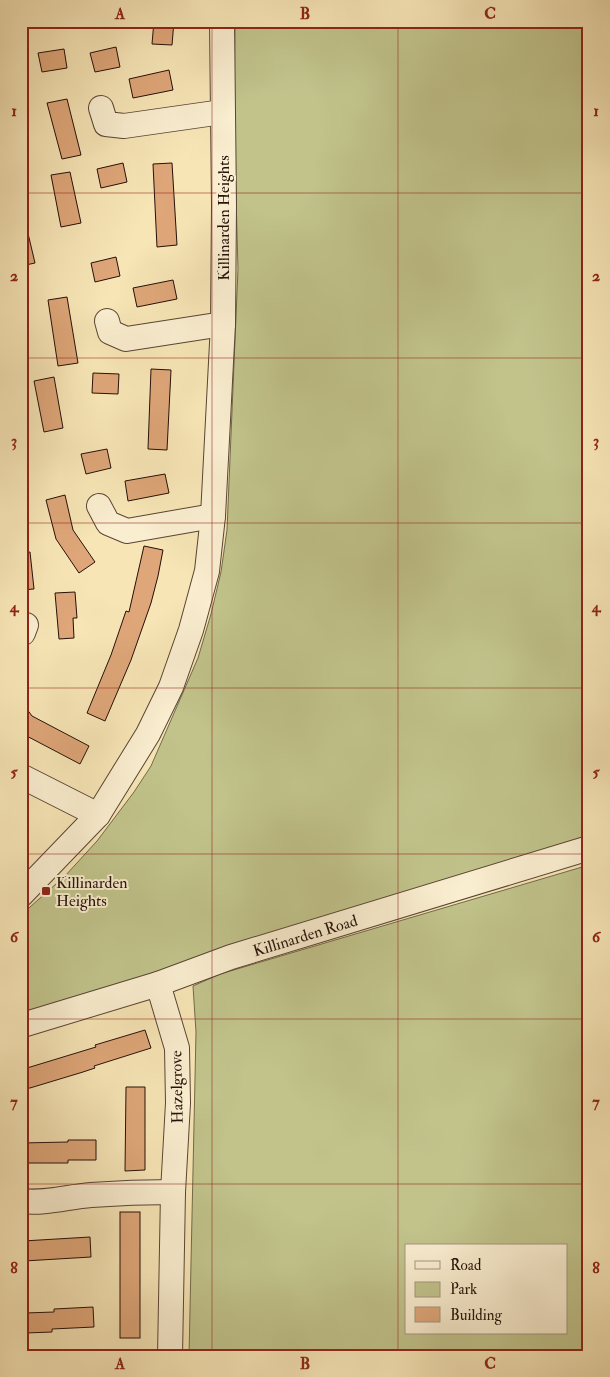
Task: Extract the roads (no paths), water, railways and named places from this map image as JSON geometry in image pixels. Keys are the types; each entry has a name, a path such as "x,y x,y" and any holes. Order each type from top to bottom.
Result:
{"street":[{"name":"Killinarden Heights","path":"21,895 98,815 148,734 170,687 191,630 207,571 213,516 223,324 222,21"},
{"path":"101,108 106,124 124,126 222,112"},
{"path":"107,321 110,332 126,339 223,324"},
{"path":"99,506 108,523 127,531 213,516"},
{"path":"21,776 98,815"},
{"name":"Killinarden Road","path":"21,1023 26,1024 158,984 232,957 589,848"},
{"name":"Hazelgrove","path":"158,984 177,1048 178,1103 173,1192 170,1356"},
{"path":"21,1201 33,1203 89,1195 173,1192"}],"place":[{"name":"Killinarden Heights","path":"46,891"}]}
